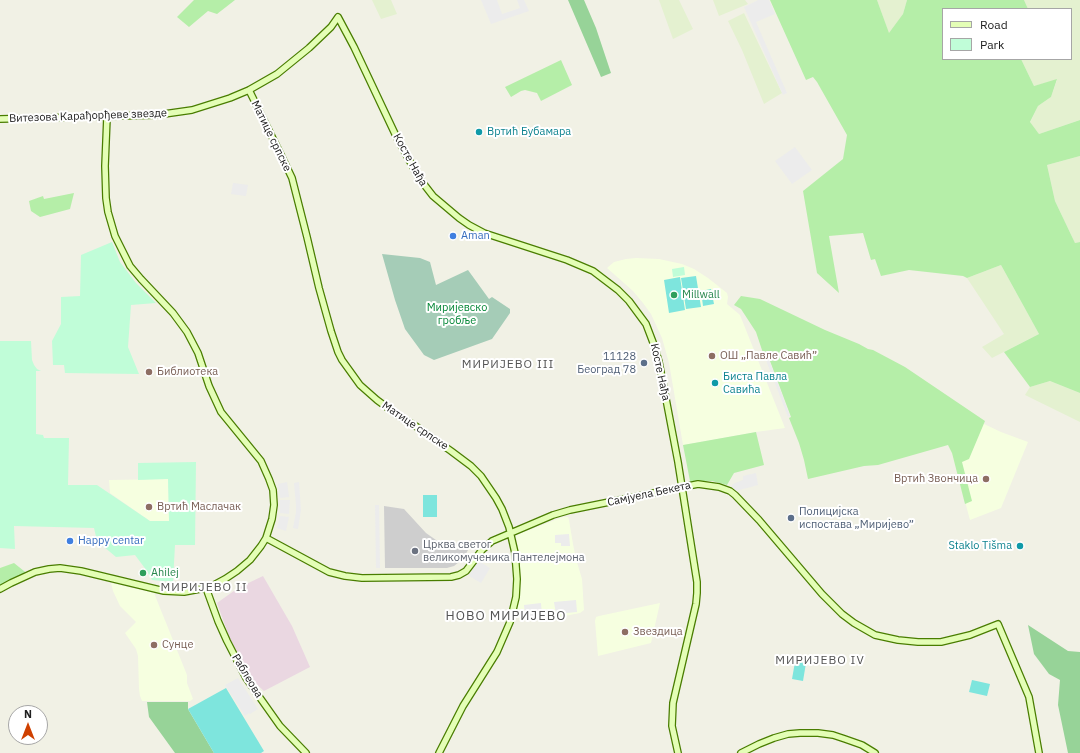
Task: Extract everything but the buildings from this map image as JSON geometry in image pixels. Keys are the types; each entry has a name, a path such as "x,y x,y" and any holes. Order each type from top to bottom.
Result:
{"street":[{"name":"Витезова Карађорђеве звезде","path":"0,119 157,115 179,112 211,104 249,90 277,74 321,36 338,17"},
{"name":"Косте Нађа","path":"338,17 360,59 399,142 419,178 433,196 459,218 484,233 567,260 593,271 618,290 629,301 644,321 651,335 659,362 682,487 697,582 696,604 673,703 672,726 678,753"},
{"name":"Матице српске","path":"249,90 292,178 319,288 331,331 342,360 360,384 377,400 455,453 471,466 486,483 502,509 511,533 515,553 517,578 516,598 510,622 497,652 463,706 439,753"},
{"path":"0,589 11,582 35,572 60,568 164,591 184,592 206,588 225,579 242,567 255,554 270,531 274,498 270,481 264,468 257,456 219,408 209,386 198,353 187,332 173,313 130,266 115,236 108,212 106,192 107,117"},
{"name":"Самјуела Бекета","path":"266,538 329,572 345,576 362,578 445,578 462,574 489,544 559,513 698,484 719,487 733,493 759,520 797,566 831,603 851,621 875,635 898,640 938,643 970,635 998,624 1029,697 1039,753"},
{"name":"Раблеова","path":"206,588 227,641 246,678 280,726 306,753"},
{"path":"741,753 759,744 781,736 800,733 818,733 845,738 862,745 875,753"}],"shaded area":[{"path":"372,0 391,0 397,14 381,19"},
{"path":"481,0 497,0 502,14 520,8 517,0 524,0 529,11 491,24"},
{"path":"659,0 679,0 693,29 673,39"},
{"path":"713,0 745,0 748,4 719,16"},
{"path":"758,0 769,0 775,14 756,22 787,93 783,95 744,7"},
{"path":"877,0 907,0 903,14 889,34"},
{"path":"1024,0 1080,0 1080,120 1039,134 1030,123 1038,106 1051,97 1057,80 1034,86 1021,60 1072,60 1072,8 1028,8"},
{"path":"744,13 782,93 764,104 742,50 728,21"},
{"path":"795,147 812,170 792,184 775,161"},
{"path":"1080,156 1080,242 1075,243 1055,201 1047,165"},
{"path":"233,183 248,185 246,196 231,194"},
{"name":"ОШ „Павле Савић”","path":"636,258 659,259 682,264 694,269 708,278 727,293 727,304 740,315 785,428 683,445 669,363 662,338 651,314 643,303 633,291 607,268 614,262"},
{"path":"1001,265 1039,334 992,358 982,347 1004,334 967,278"},
{"path":"696,276 701,307 686,309 681,278"},
{"name":"Millwall","path":"680,277 685,310 669,313 664,280"},
{"path":"711,289 714,304 703,306 701,291"},
{"path":"767,354 790,416 788,417 764,355"},
{"path":"1050,381 1080,393 1080,422 1025,395 1030,387"},
{"name":"Вртић Звончица","path":"982,423 1028,442 1001,508 970,520 952,453"},
{"path":"756,473 758,485 736,491 732,486 733,484 743,480 743,476"},
{"name":"Вртић Маслачак","path":"168,479 169,521 150,521 110,493 109,480"},
{"path":"287,482 289,497 280,498 278,484"},
{"path":"299,482 301,510 298,529 293,528 296,512 294,483"},
{"path":"423,495 437,495 437,517 423,517"},
{"path":"280,500 290,500 289,514 280,513"},
{"path":"375,505 379,505 380,568 376,568"},
{"path":"384,506 404,509 426,533 446,547 468,550 463,559 454,566 447,568 385,568"},
{"path":"280,516 289,517 286,531 277,528"},
{"path":"563,517 568,517 569,520 576,559 582,579 584,610 580,613 549,619 529,620 519,618 517,617 516,613 520,573 516,535"},
{"path":"569,534 570,546 561,546 561,543 555,543 555,535"},
{"path":"477,560 490,568 481,583 469,576"},
{"path":"263,576 292,626 310,667 264,691 254,682 246,671 230,639 217,603 238,588"},
{"name":"Сунце","path":"111,583 154,593 187,675 187,683 193,699 190,701 142,701 139,689 138,656 136,649 125,633 136,622 120,606"},
{"path":"576,600 577,612 556,614 554,602"},
{"path":"541,603 542,615 525,617 524,605"},
{"name":"Звездица","path":"660,603 651,643 598,656 595,621 596,617"},
{"path":"795,662 806,663 803,681 792,679"},
{"path":"238,678 258,709 245,716 225,685"},
{"path":"972,680 990,684 987,696 969,692"},
{"path":"226,688 264,751 261,753 214,753 188,709"}],"green space":[{"path":"194,0 235,0 217,14 208,11 189,27 177,17"},
{"path":"568,0 584,0 596,28 611,73 601,77"},
{"path":"770,0 877,0 889,33 903,14 907,0 1024,0 1028,8 942,8 942,60 1021,60 1034,86 1057,79 1051,97 1038,106 1030,122 1039,134 1080,120 1080,156 1047,165 1055,201 1075,243 1080,242 1080,393 1050,381 1030,387 1004,352 1039,334 1001,265 967,278 963,276 909,270 881,276 875,259 871,260 863,233 829,236 839,293 817,273 803,191 843,159 847,135 817,82 813,77 806,80"},
{"path":"561,60 572,85 541,101 537,93 525,90 511,97 505,87"},
{"path":"74,193 70,209 40,217 31,211 29,201 43,196 44,199"},
{"path":"112,242 120,262 136,283 156,303 131,305 128,347 139,374 65,373 64,365 53,365 52,341 61,324 61,297 80,296 81,255"},
{"name":"Миријевско гробље","path":"382,254 420,258 430,262 436,285 468,270 489,299 492,297 510,309 510,313 492,339 434,360 424,355 405,329"},
{"path":"684,267 685,275 673,277 672,269"},
{"path":"741,296 760,299 825,330 873,350 905,367 985,421 969,459 962,462 972,501 965,504 952,453 948,445 878,465 864,466 808,479 799,443 789,418 791,417 767,353 763,353 756,332 741,309 734,305"},
{"path":"0,341 31,341 32,360 37,369 41,371 36,371 36,434 43,435 44,438 69,438 68,485 97,485 150,521 169,521 168,479 138,480 138,463 196,462 195,545 175,545 173,582 152,580 135,555 116,557 97,541 94,528 14,526 15,549 0,548"},
{"path":"756,432 764,465 734,473 727,485 712,481 690,481 683,445"},
{"path":"14,563 29,575 0,590 0,568"},
{"path":"1028,625 1068,651 1080,652 1080,753 1068,753 1058,705 1060,680 1049,674 1034,654"},
{"path":"147,702 188,702 188,709 214,753 175,753 149,717"}],"place":[{"name":"Вртић Бубамара","path":"479,132"},
{"name":"Aman","path":"453,236"},
{"name":"Millwall","path":"674,295"},
{"name":"ОШ „Павле Савић”","path":"712,356"},
{"name":"11128 Београд 78","path":"644,363"},
{"name":"Библиотека","path":"149,372"},
{"name":"Биста Павла Савића","path":"715,383"},
{"name":"Вртић Звончица","path":"986,479"},
{"name":"Вртић Маслачак","path":"149,507"},
{"name":"Полицијска испостава „Миријево”","path":"791,518"},
{"name":"Happy centar","path":"70,541"},
{"name":"Staklo Tišma","path":"1020,546"},
{"name":"Црква светог великомученика Пантелејмона","path":"415,551"},
{"name":"Ahilej","path":"143,573"},
{"name":"Звездица","path":"625,632"},
{"name":"Сунце","path":"154,645"}],"district":[{"name":"МИРИЈЕВО III","path":"508,365"},
{"name":"МИРИЈЕВО II","path":"204,588"},
{"name":"НОВО МИРИЈЕВО","path":"506,616"},
{"name":"МИРИЈЕВО IV","path":"820,661"}]}
